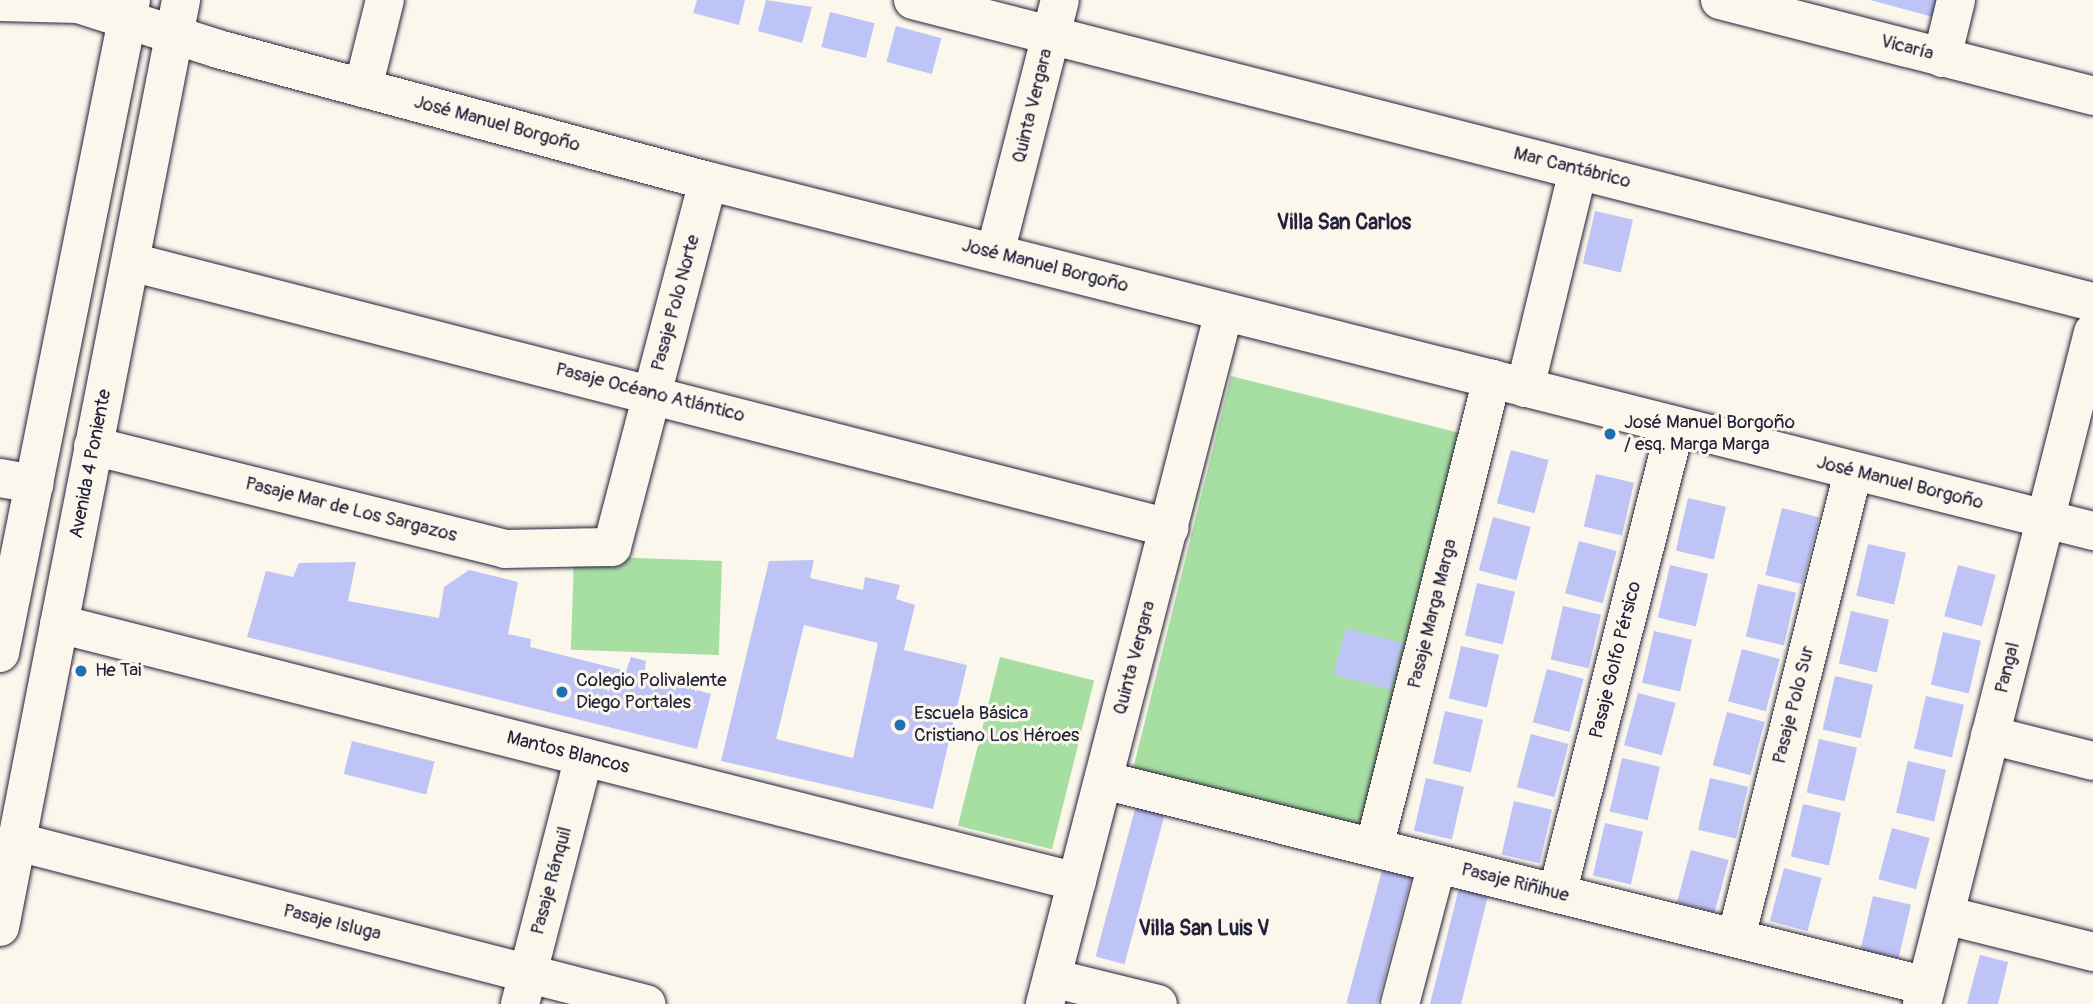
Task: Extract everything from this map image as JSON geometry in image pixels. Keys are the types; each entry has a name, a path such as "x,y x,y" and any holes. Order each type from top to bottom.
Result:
{"street":[{"path":"363,88 385,0"},
{"name":"Mar Cantábrico","path":"913,0 1055,18 1578,170 2093,302"},
{"name":"Vicaría","path":"1720,0 2093,96"},
{"path":"1942,58 1956,0"},
{"name":"José Manuel Borgoño","path":"0,2 78,4 177,17 363,88 708,181 2093,531"},
{"path":"0,653 17,481 129,10"},
{"name":"Avenida 4 Poniente","path":"0,927 177,17"},
{"name":"Quinta Vergara","path":"995,253 1055,18"},
{"name":"Pasaje Marga Marga","path":"1374,848 1508,384 1578,170"},
{"name":"Pasaje Polo Norte","path":"612,547 708,181"},
{"name":"Pasaje Océano Atlántico","path":"131,262 652,392 1168,528"},
{"name":"Quinta Vergara","path":"1049,991 1224,312"},
{"name":"Pangal","path":"1924,995 2093,332"},
{"name":"Pasaje Golfo Pérsico","path":"1557,894 1675,426"},
{"name":"Pasaje Mar de Los Sargazos","path":"93,446 505,549 612,547"},
{"name":"Pasaje Polo Sur","path":"1735,938 1853,471"},
{"name":"Mantos Blancos","path":"59,624 1077,882"},
{"path":"1990,735 2093,761"},
{"name":"Pasaje Ránquil","path":"524,989 584,757"},
{"name":"Pasaje Riñihue","path":"1103,780 1735,938 1924,995"},
{"name":"Pasaje Isluga","path":"18,842 524,989 646,1004"},
{"path":"1400,1004 1437,864"},
{"path":"1945,915 2093,952"},
{"path":"1049,991 1158,1004"}],"green space":[{"path":"1231,376 1460,433 1362,826 1133,769"},
{"path":"574,556 722,561 719,655 571,650"},
{"path":"1000,657 1094,680 1052,849 958,826"}],"building":[{"path":"697,0 745,0 739,25 693,13"},
{"path":"766,0 812,7 802,43 758,31"},
{"path":"1870,0 1949,0 1944,20"},
{"path":"830,12 875,23 866,58 821,47"},
{"path":"896,26 941,38 932,74 886,62"},
{"path":"1595,211 1633,220 1621,272 1583,264"},
{"path":"1511,450 1549,460 1534,513 1497,503"},
{"path":"1596,474 1634,483 1622,535 1584,527"},
{"path":"1688,498 1726,507 1714,559 1676,551"},
{"path":"1782,508 1819,517 1802,584 1765,575"},
{"path":"1493,517 1531,527 1516,580 1479,570"},
{"path":"1579,541 1617,551 1603,603 1565,593"},
{"path":"1868,544 1906,553 1894,604 1856,596"},
{"path":"814,560 810,578 863,590 865,577 900,585 896,599 915,605 904,650 967,665 933,809 721,761 769,561","holes":["804,625 878,643 853,758 776,739"]},
{"path":"356,562 348,601 439,618 444,587 469,570 518,582 508,634 531,639 530,647 626,671 631,657 646,661 644,675 711,694 697,749 247,637 266,571 293,577 299,563"},
{"path":"1670,565 1708,574 1696,626 1658,618"},
{"path":"1958,565 1996,575 1982,626 1944,616"},
{"path":"1477,583 1515,592 1503,644 1465,636"},
{"path":"1758,584 1796,593 1784,645 1746,637"},
{"path":"1563,606 1601,615 1589,668 1551,660"},
{"path":"1851,611 1889,620 1877,672 1839,664"},
{"path":"1346,628 1403,643 1391,690 1334,674"},
{"path":"1654,631 1692,640 1680,691 1642,683"},
{"path":"1943,632 1981,641 1969,693 1931,685"},
{"path":"1461,646 1499,655 1487,707 1449,699"},
{"path":"1742,649 1780,659 1766,711 1728,701"},
{"path":"1547,669 1584,679 1569,732 1533,722"},
{"path":"1835,676 1873,685 1861,738 1823,730"},
{"path":"1638,693 1676,703 1662,755 1624,745"},
{"path":"1926,696 1964,705 1952,757 1914,749"},
{"path":"1445,711 1483,720 1471,772 1433,764"},
{"path":"1727,712 1765,722 1750,775 1713,765"},
{"path":"1531,734 1569,744 1554,797 1517,787"},
{"path":"1819,739 1857,748 1845,801 1807,793"},
{"path":"352,741 434,762 426,795 344,774"},
{"path":"1622,758 1660,767 1648,820 1610,812"},
{"path":"1908,761 1946,770 1934,821 1896,813"},
{"path":"1426,778 1464,787 1452,839 1414,831"},
{"path":"1710,778 1748,787 1736,838 1698,830"},
{"path":"1138,798 1167,806 1125,964 1096,956"},
{"path":"1514,801 1552,810 1540,863 1502,855"},
{"path":"1803,804 1841,813 1829,865 1791,857"},
{"path":"1605,823 1643,832 1631,884 1593,876"},
{"path":"1892,828 1930,838 1916,889 1878,879"},
{"path":"1691,850 1729,860 1715,912 1677,902"},
{"path":"1384,863 1413,871 1377,1004 1346,1003"},
{"path":"1784,868 1822,878 1807,931 1770,921"},
{"path":"1461,880 1490,887 1461,1004 1430,1004"},
{"path":"1873,896 1911,905 1899,958 1861,950"},
{"path":"1980,955 2008,962 1998,1004 1967,1004"}],"place":[{"name":"José Manuel Borgoño / esq. Marga Marga","path":"1610,434"},
{"name":"He Tai","path":"81,671"},
{"name":"Colegio Polivalente Diego Portales","path":"562,692"},
{"name":"Escuela Básica Cristiano Los Héroes","path":"900,725"}],"district":[{"name":"Villa San Carlos","path":"1344,223"},
{"name":"Villa San Luis V","path":"1204,929"}]}
